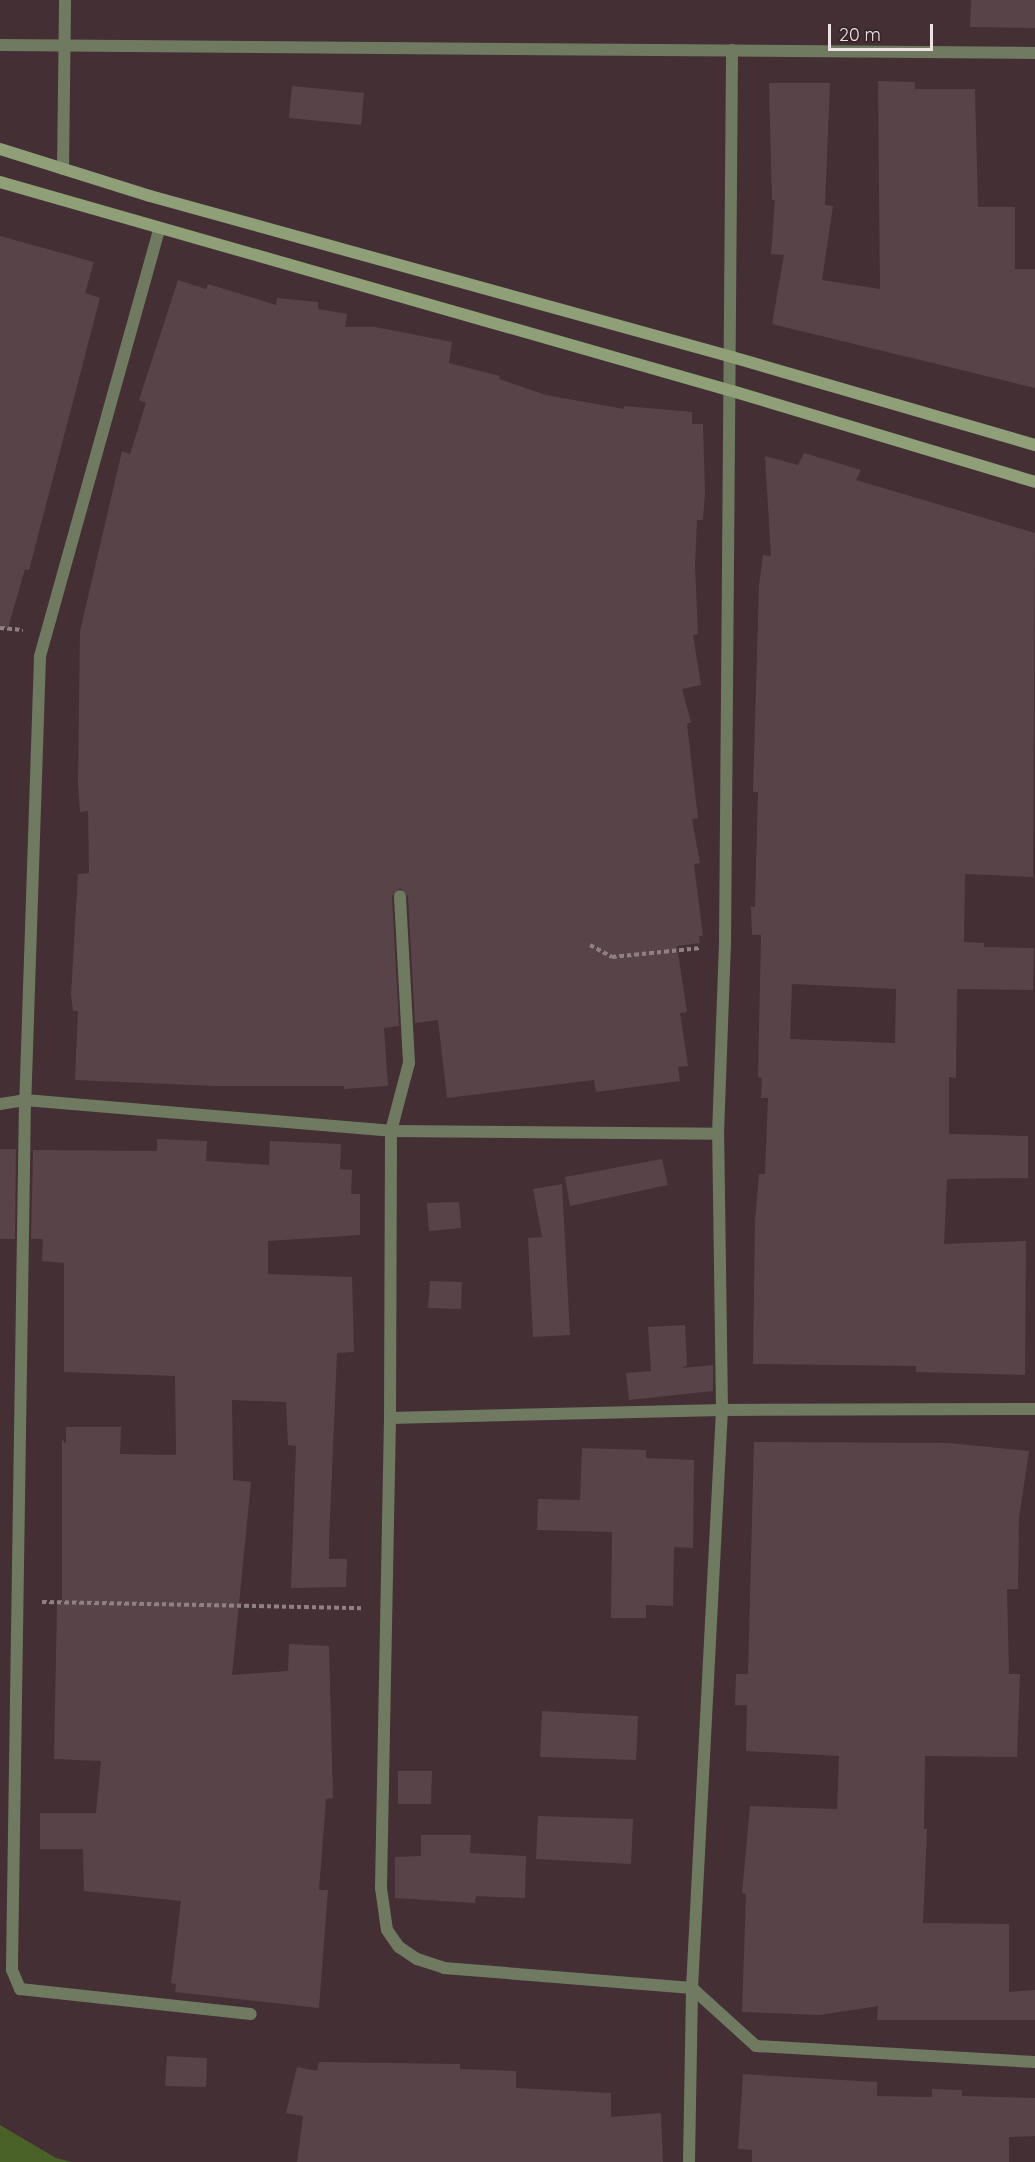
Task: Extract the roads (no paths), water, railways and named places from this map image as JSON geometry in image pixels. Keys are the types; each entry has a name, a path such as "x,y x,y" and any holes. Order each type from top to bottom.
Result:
{"street":[{"path":"63,169 65,0"},
{"path":"0,45 64,43 1035,53"},
{"path":"689,2162 692,1988 722,1410 718,1134 725,946 732,391 732,50"},
{"path":"0,149 150,196 732,357 1035,446"},
{"path":"0,182 159,230 732,391 1035,482"},
{"path":"159,230 40,657 25,1100 14,1982 20,1989 251,2014"},
{"path":"400,896 409,1063 391,1131 390,1418 381,1888 387,1930 399,1947 417,1959 444,1968 692,1988 756,2046 1035,2062"},
{"path":"0,1104 25,1100 391,1131 718,1134"},
{"path":"390,1418 722,1410 1035,1409"}]}
